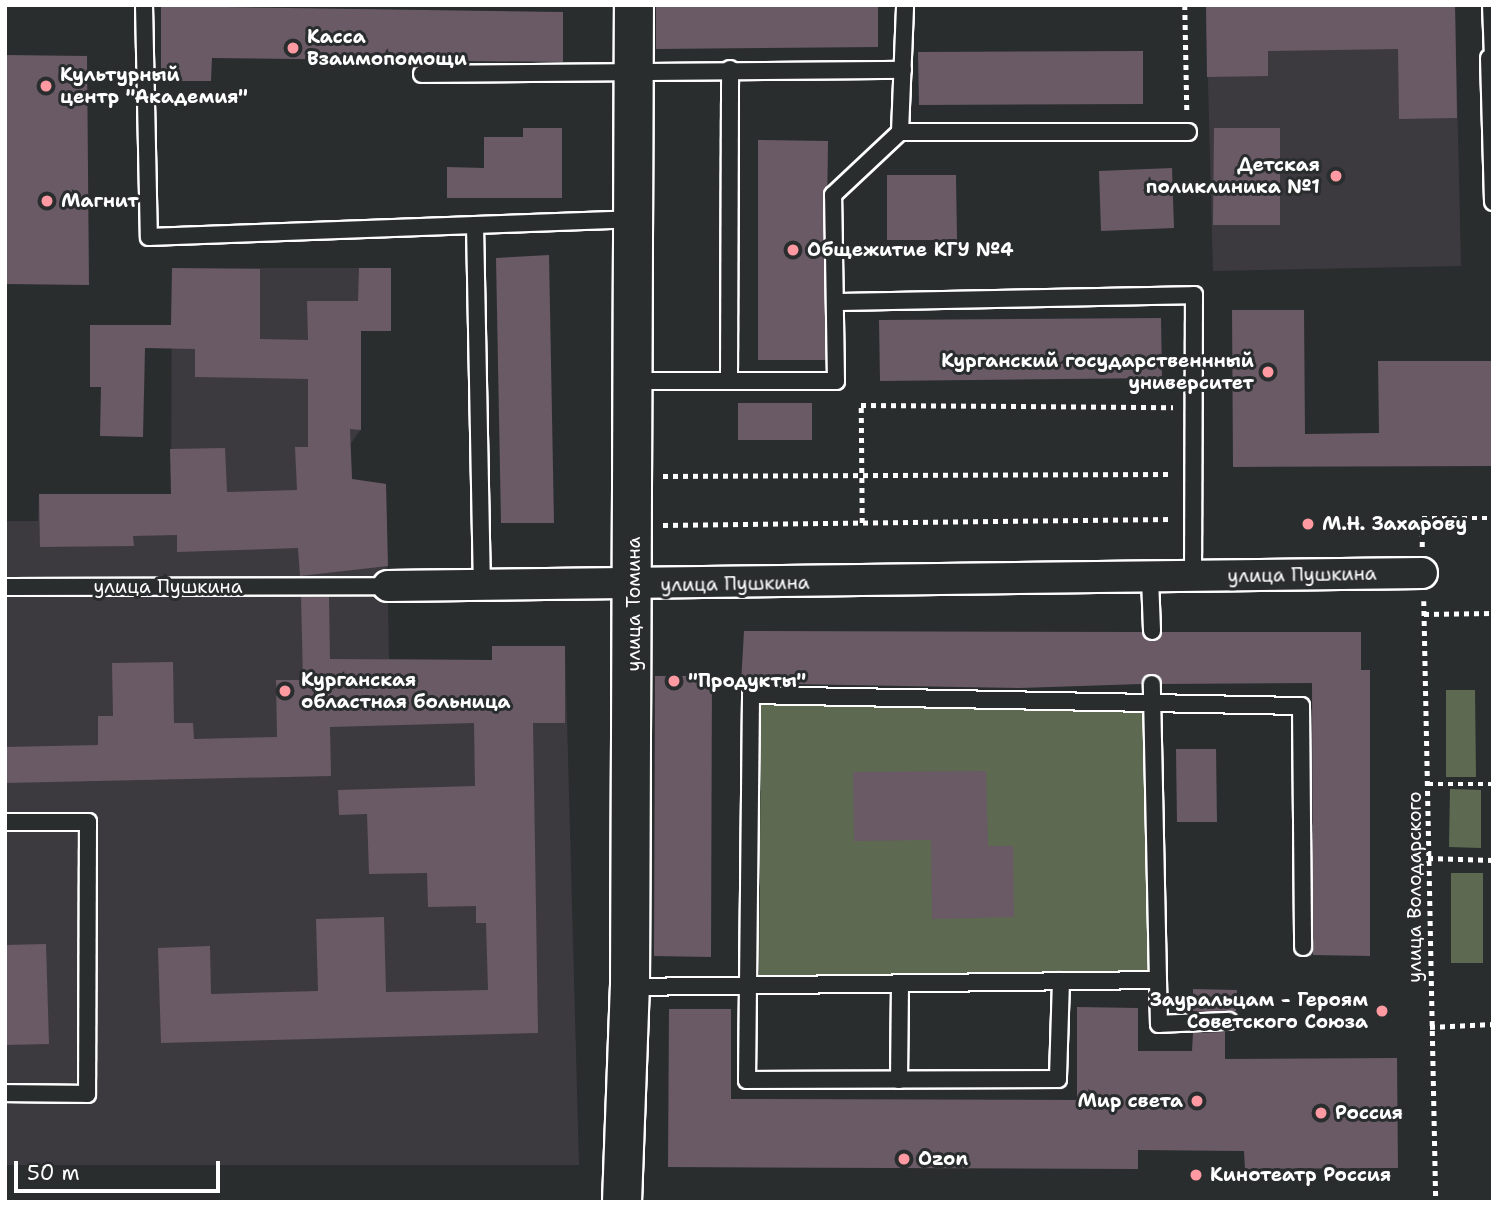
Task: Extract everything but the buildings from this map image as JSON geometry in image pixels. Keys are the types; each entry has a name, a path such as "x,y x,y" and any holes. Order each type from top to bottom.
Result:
{"street":[{"name":"улица Томина","path":"622,1202 630,987 634,585 631,219 634,5"},
{"name":"улица Пушкина","path":"388,586 1422,573"}],"lane":[{"path":"144,5 149,237 631,219"},
{"path":"634,381 836,381 834,195 900,132 905,5"},
{"path":"1491,5 1493,202"},
{"path":"422,74 633,69 903,70"},
{"path":"729,381 730,69"},
{"path":"900,132 1188,132"},
{"path":"475,225 482,586"},
{"path":"835,302 1194,295 1193,577"},
{"path":"1150,578 1152,631"},
{"name":"улица Пушкина","path":"5,587 388,586"},
{"path":"1152,684 1159,1024 1229,1021"},
{"path":"1061,981 1058,1079 747,1080 751,695 1301,706 1303,947"},
{"path":"5,822 88,822 88,836 87,1094 5,1093"},
{"path":"630,987 1158,980"},
{"path":"899,1080 900,984"}],"path":[{"path":"1185,5 1188,132"},
{"path":"862,523 861,405 1193,407"},
{"path":"634,476 1193,474"},
{"name":"улица Володарского","path":"1436,1202 1430,1027 1422,518 1493,518"},
{"path":"634,525 1193,519"},
{"path":"1424,614 1493,613"},
{"path":"1428,784 1493,784"},
{"path":"1428,858 1493,860"},
{"path":"1430,1027 1493,1024"}],"shaded area":[{"name":"Детская поликлиника №1","path":"1206,5 1455,5 1461,266 1213,271"},
{"name":"Курганская областная больница","path":"172,268 391,268 391,331 361,331 361,429 350,445 352,479 386,484 389,659 492,660 492,646 565,646 579,1165 5,1165 5,521 38,521 39,494 171,494"}],"green space":[{"path":"1446,690 1475,690 1476,777 1446,777"},
{"path":"761,705 1143,710 1149,974 759,978"},
{"path":"1450,789 1481,790 1481,848 1449,847"},
{"path":"1451,873 1483,873 1483,963 1451,963"}],"place":[{"name":"Касса Взаимопомощи","path":"293,48"},
{"name":"Культурный центр \"Академия\"","path":"46,86"},
{"name":"Детская поликлиника №1","path":"1336,176"},
{"name":"Магнит","path":"47,201"},
{"name":"Общежитие КГУ №4","path":"793,250"},
{"name":"Курганский государственнный университет","path":"1268,372"},
{"name":"М.Н. Захарову","path":"1308,524"},
{"name":"\"Продукты\"","path":"674,681"},
{"name":"Курганская областная больница","path":"285,691"},
{"name":"Зауральцам - Героям Советского Союза","path":"1382,1011"},
{"name":"Мир света","path":"1197,1101"},
{"name":"Россия","path":"1321,1113"},
{"name":"Ozon","path":"904,1159"},
{"name":"Кинотеатр Россия","path":"1196,1175"}]}
